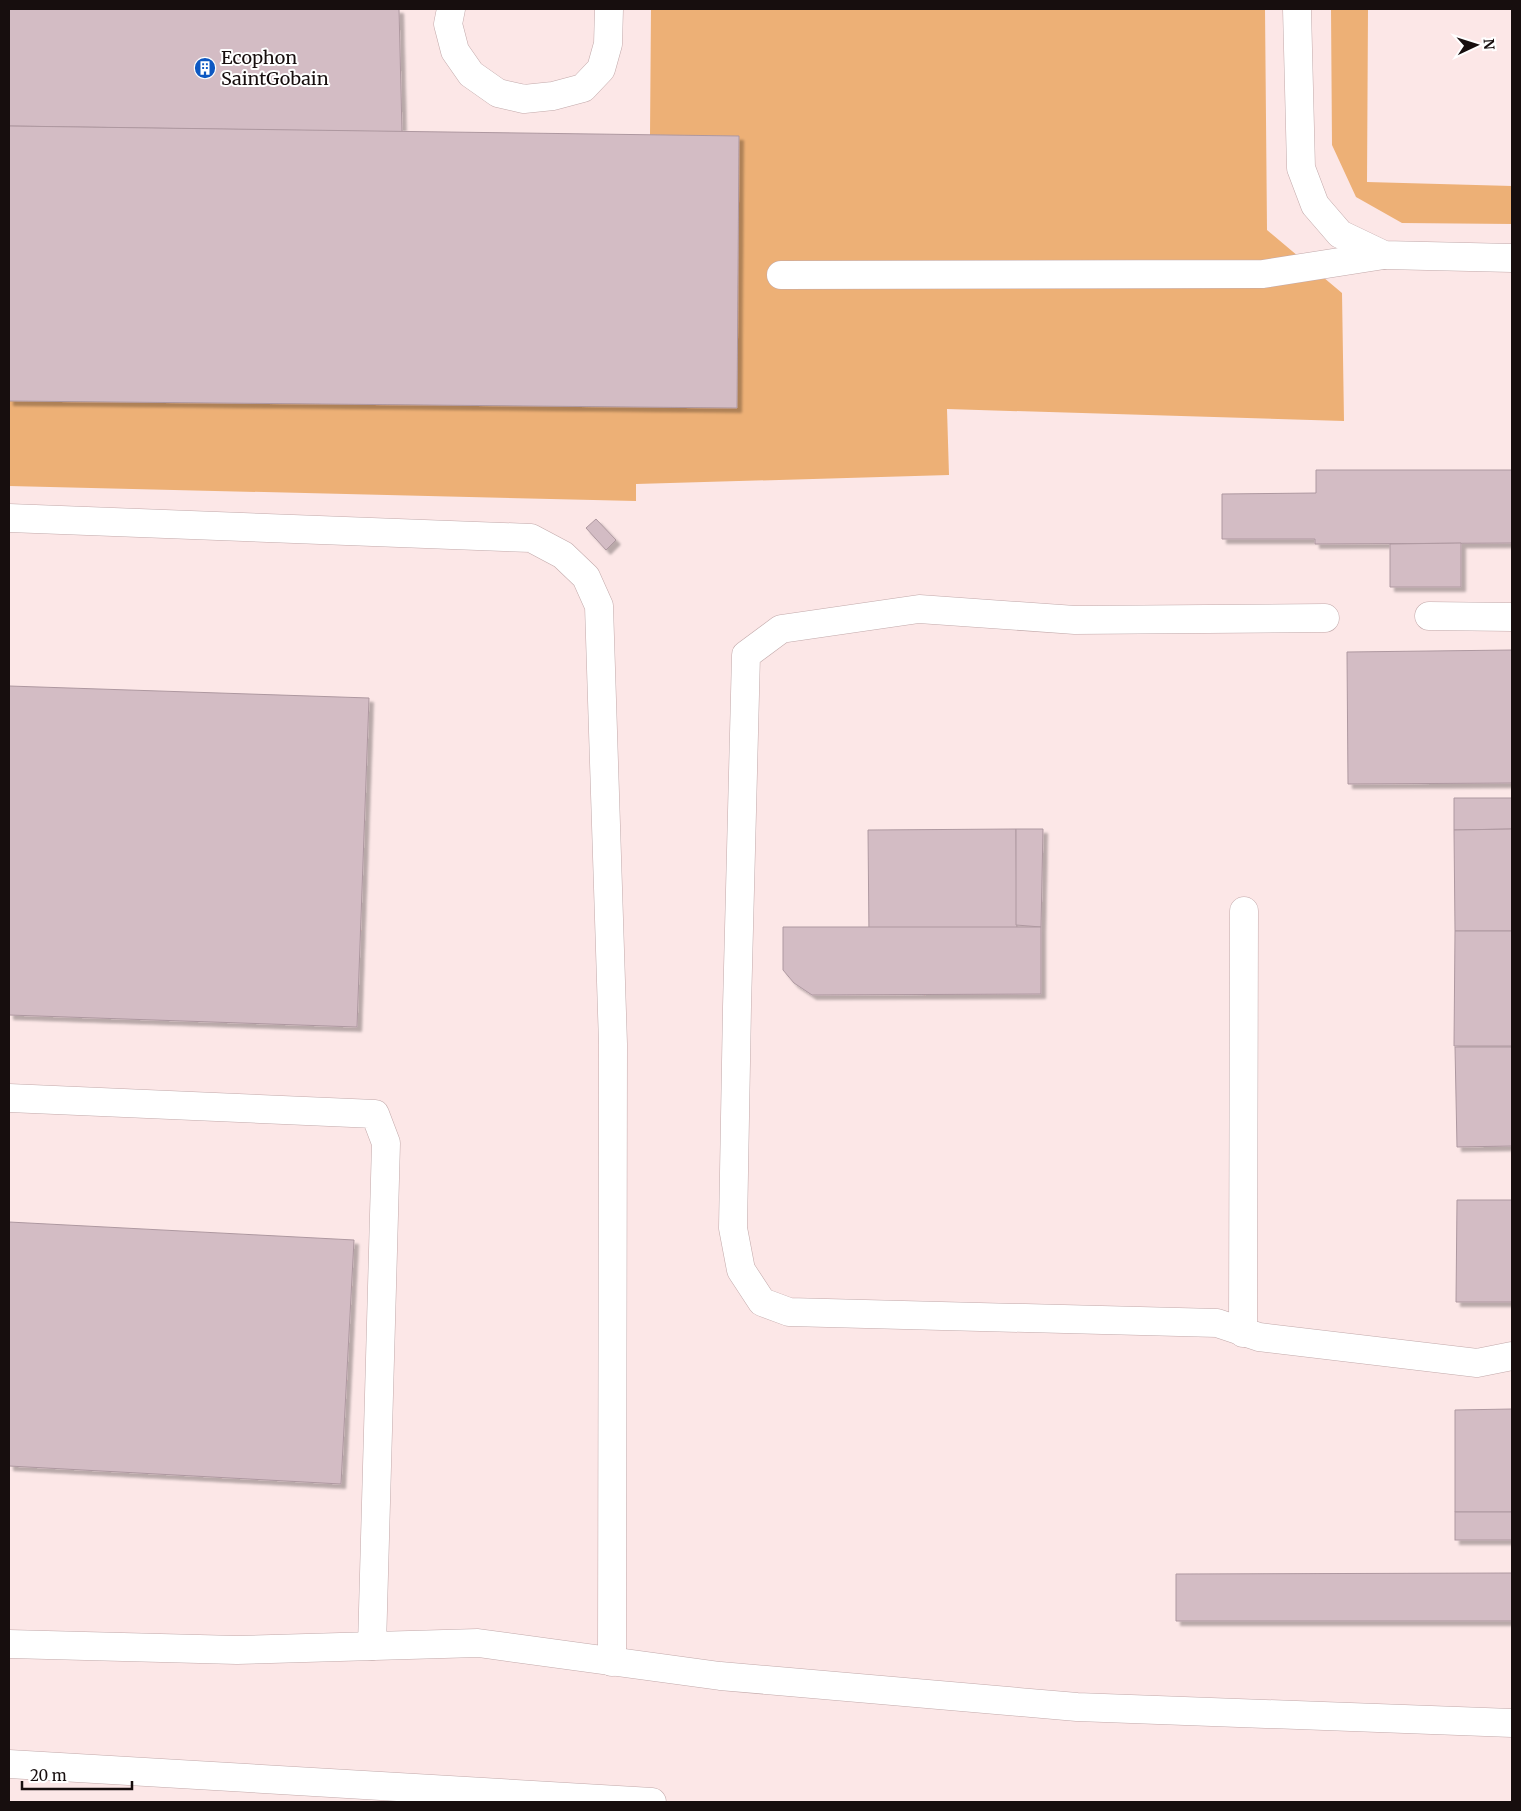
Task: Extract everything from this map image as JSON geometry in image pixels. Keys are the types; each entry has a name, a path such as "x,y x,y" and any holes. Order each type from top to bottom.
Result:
{"street":[{"path":"451,9 448,24 455,51 471,74 498,94 524,99 553,96 583,88 601,69 608,44 609,9"},
{"path":"1297,9 1301,168 1315,204 1340,234 1384,255"},
{"path":"781,275 1264,274 1384,255 1512,258"},
{"path":"9,518 531,538 563,555 586,578 600,606 613,1044 612,1662"},
{"path":"1325,618 1075,620 919,609 781,629 746,654 733,1228 741,1270 762,1302 789,1312 1217,1323 1259,1337 1477,1364 1512,1356"},
{"path":"1429,616 1512,617"},
{"path":"1243,1332 1244,911"},
{"path":"9,1098 375,1114 386,1144 372,1646"},
{"path":"9,1644 237,1650 478,1643 720,1676 1077,1707 1512,1723"},
{"path":"9,1764 652,1802"}],"shaded area":[{"path":"651,9 1265,9 1267,230 1342,293 1344,421 947,409 949,475 636,484 636,501 9,486 9,397 461,398 650,135"},
{"path":"1331,9 1368,9 1367,182 1512,186 1512,224 1402,223 1356,197 1332,145"}],"building":[{"name":"Ecophon SaintGobain","path":"9,9 399,9 402,132 9,126"},
{"path":"9,126 739,136 737,408 9,401"},
{"path":"1316,470 1512,470 1512,543 1315,544 1315,539 1222,539 1222,494 1316,493"},
{"path":"596,519 616,540 606,550 586,528"},
{"path":"1461,543 1461,587 1390,587 1390,544"},
{"path":"1512,650 1512,783 1348,784 1347,652"},
{"path":"9,686 369,698 357,1027 9,1015"},
{"path":"1454,798 1512,798 1512,829 1454,830"},
{"path":"1016,829 1017,937 869,938 868,830"},
{"path":"1016,829 1043,829 1041,927 1016,925"},
{"path":"1512,829 1512,931 1455,931 1454,830"},
{"path":"783,927 1041,927 1041,994 812,995 794,983 783,970"},
{"path":"1455,931 1512,931 1512,1046 1454,1046"},
{"path":"1455,1047 1512,1047 1512,1146 1457,1147"},
{"path":"1457,1200 1512,1200 1512,1302 1456,1302"},
{"path":"9,1222 354,1240 341,1484 9,1466"},
{"path":"1512,1409 1512,1512 1455,1512 1455,1410"},
{"path":"1455,1512 1512,1512 1512,1540 1455,1540"},
{"path":"1512,1573 1512,1621 1176,1621 1176,1574"}],"place":[{"name":"Ecophon SaintGobain","path":"205,68"}]}
